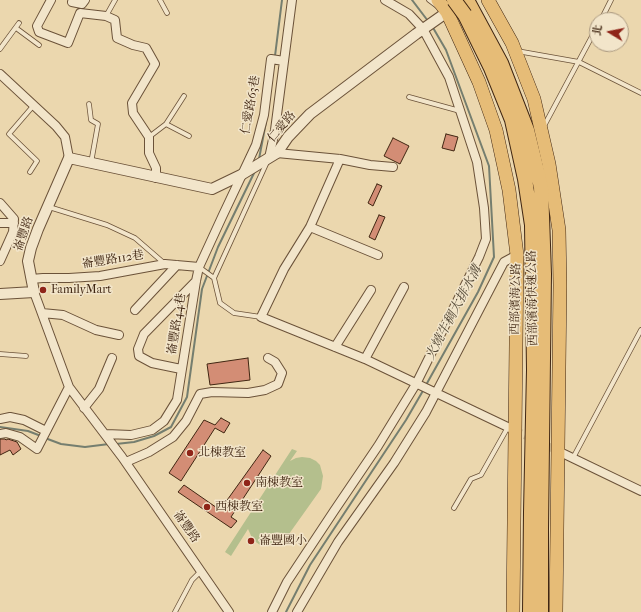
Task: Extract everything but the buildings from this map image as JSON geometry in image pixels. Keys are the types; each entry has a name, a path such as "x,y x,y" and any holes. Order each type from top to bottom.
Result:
{"highway":[{"name":"西部濱海快速公路","path":"451,6 467,6"},
{"name":"西部濱海快速公路","path":"467,6 512,120 525,179 532,226 534,370 530,612"},
{"name":"西部濱海快速公路","path":"467,6 501,62 528,130 541,187 544,274 541,529 542,612"}],"main road":[{"name":"西部濱海公路","path":"438,0 451,6 496,130 509,190 517,255 511,429 513,612"},
{"path":"488,0 502,24 534,99 549,164 559,230 560,285 556,612"}],"street":[{"path":"51,0 37,26 39,32 68,43 80,13 106,16 115,20 117,38 133,45 146,48 154,64 132,103 133,113 149,137 149,153 156,168 156,178"},
{"path":"72,2 82,4 85,0"},
{"path":"292,0 273,156 340,159 370,165 393,167"},
{"path":"272,612 287,582 378,446 416,384 479,258 486,239 484,208 477,162 449,77 423,29 409,14 386,0"},
{"name":"仁愛路","path":"69,158 212,189 273,156 288,137 310,114 423,29 451,6"},
{"name":"仁愛路63巷","path":"242,174 256,145 264,114 271,59 284,61"},
{"path":"0,74 56,126 64,137 69,158"},
{"name":"崙豐路","path":"69,158 31,248 28,260 34,292 69,387 84,408 108,436 229,612"},
{"path":"340,159 310,227 284,269 261,317 365,359 511,429"},
{"name":"崙豐路44巷","path":"108,436 131,435 152,430 164,421 177,400 199,267 242,174"},
{"path":"0,203 14,219 13,232 0,261"},
{"path":"0,224 14,223"},
{"path":"310,227 378,255"},
{"path":"297,612 338,542 394,463 436,394 504,262 517,255"},
{"name":"崙豐路112巷","path":"31,279 100,276 165,264 199,267"},
{"path":"135,310 177,265"},
{"path":"182,369 152,363 140,356 138,349 144,334 196,280"},
{"path":"365,359 404,287"},
{"path":"335,347 371,290"},
{"path":"0,294 34,292"},
{"path":"42,313 63,315 96,330 119,335"},
{"path":"84,408 99,389 112,358"},
{"path":"124,459 149,452 173,437 186,421 200,394 212,392 248,393 265,390 278,384 282,372 275,362 268,358"},
{"path":"0,434 6,433 20,437 37,450 69,387"},
{"path":"0,419 10,417 24,420 46,431"},
{"path":"558,451 641,491"}],"lane":[{"path":"106,16 115,0"},
{"path":"160,0 167,13"},
{"path":"429,0 432,4 451,6"},
{"path":"605,12 612,0"},
{"path":"0,49 19,23"},
{"path":"16,28 39,45"},
{"path":"541,131 589,43"},
{"path":"514,50 579,62 641,93"},
{"path":"149,137 166,124 184,96"},
{"path":"409,97 461,111"},
{"path":"90,104 90,120 98,124 91,163"},
{"path":"30,172 37,161 9,134 35,105"},
{"path":"166,124 189,136"},
{"path":"261,317 234,313 220,303 214,278 273,156"},
{"path":"48,206 107,225 135,238 165,264"},
{"path":"199,267 214,278"},
{"path":"573,458 641,330"},
{"path":"0,354 26,356"},
{"path":"454,508 471,479 481,475 511,429"},
{"path":"175,612 192,580 201,571"}],"green space":[{"path":"292,449 297,451 290,461 302,457 310,458 320,465 323,476 321,489 284,541 277,545 260,545 253,540 248,529 231,556 225,552"}],"waterway":[{"path":"275,56 282,0"},
{"name":"火燒牛稠大排水溝","path":"412,0 428,21"},
{"name":"火燒牛稠大排水溝","path":"426,385 478,292 494,257 489,166 446,50 432,26"},
{"path":"259,159 266,122"},
{"path":"116,444 134,442 154,436 171,427 187,397 202,289 218,247 256,169"},
{"name":"火燒牛稠大排水溝","path":"286,612 310,565 406,420 424,389"},
{"path":"0,427 28,431 41,436"},
{"path":"45,438 61,444 85,447 109,444"}],"tunnel":[{"path":"514,430 558,451"}],"place":[{"name":"FamilyMart","path":"43,290"},
{"name":"北棟教室","path":"190,453"},
{"name":"南棟教室","path":"247,483"},
{"name":"西棟教室","path":"207,507"},
{"name":"崙豐國小","path":"251,541"}]}
